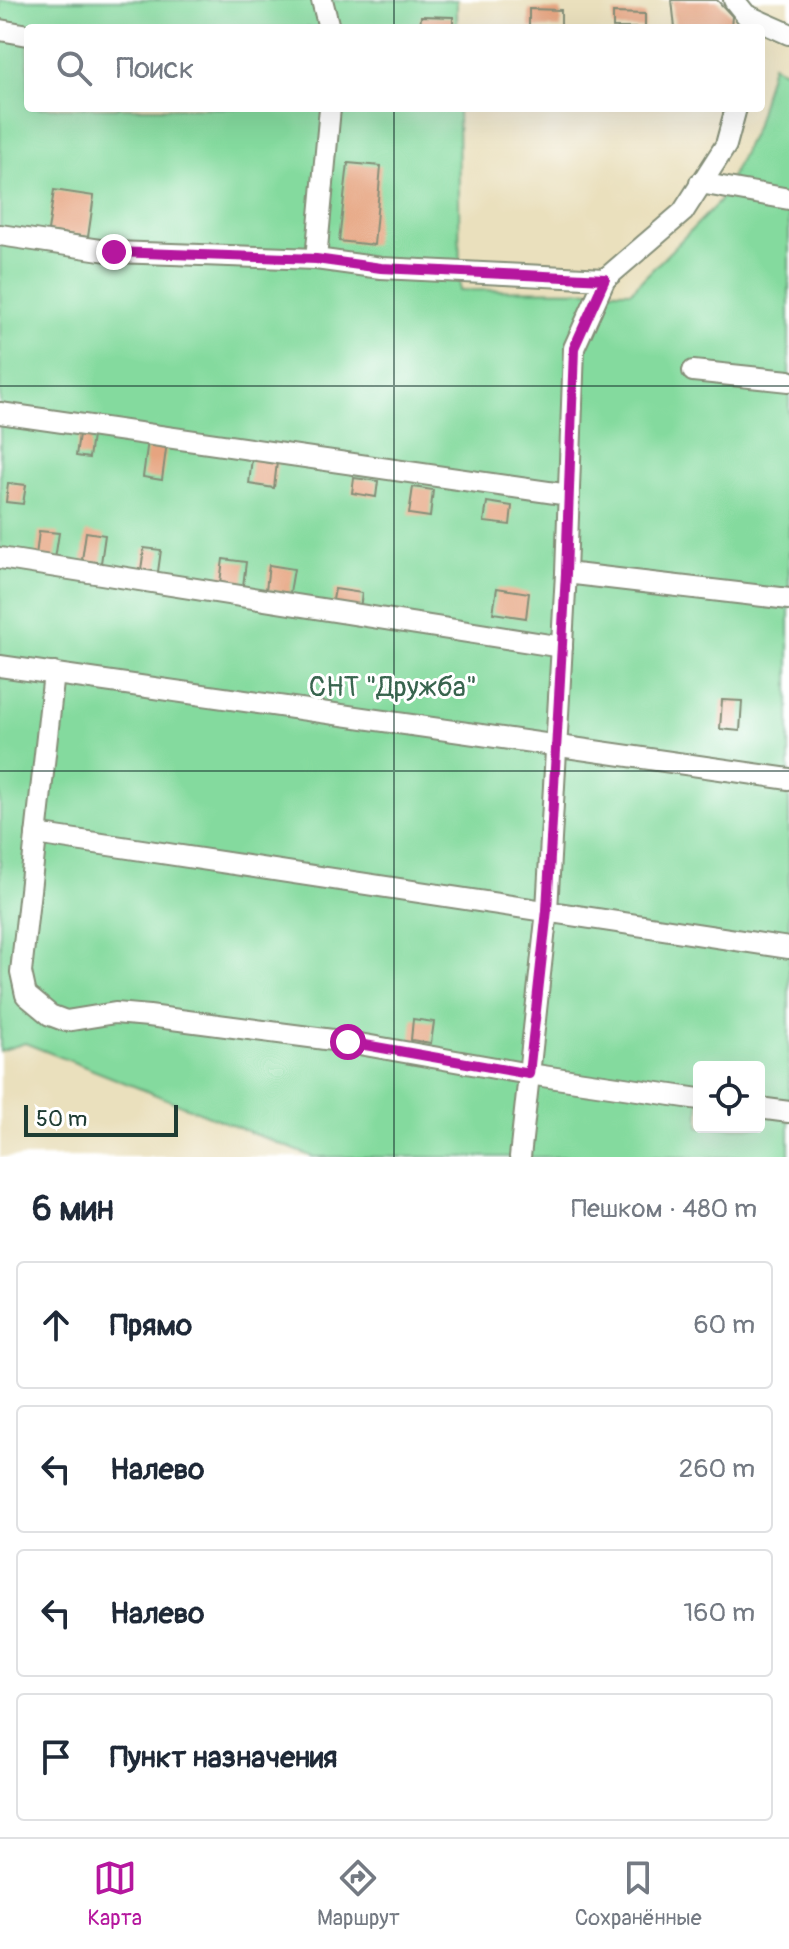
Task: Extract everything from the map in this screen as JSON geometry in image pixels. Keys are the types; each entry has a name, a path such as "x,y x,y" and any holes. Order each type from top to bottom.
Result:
{"street":[{"path":"322,0 328,24"},
{"path":"741,14 789,34"},
{"path":"0,30 24,34"},
{"path":"316,259 330,112"},
{"path":"520,1157 547,910 566,573 574,348 605,279 683,212 726,145 735,112"},
{"path":"700,183 789,199"},
{"path":"0,235 114,252 316,259 381,268 605,279"},
{"path":"693,371 789,381"},
{"path":"0,413 569,495"},
{"path":"0,558 562,647"},
{"path":"566,573 789,599"},
{"path":"0,666 789,779"},
{"path":"54,673 21,972 26,995 50,1015 66,1021 115,1013 149,1016 348,1042 529,1074 693,1098"},
{"path":"36,834 789,948"},
{"path":"765,1109 789,1112"}],"green space":[{"name":"СНТ \"Дружба\"","path":"0,0 457,0 457,24 24,24 24,112 458,112 460,290 631,291 719,202 755,128 759,112 765,112 765,91 772,65 789,73 789,1157 313,1157 25,1043 0,1051"}],"building":[{"path":"672,0 717,0 732,16 731,24 675,24"},
{"path":"529,9 561,10 561,24 529,24"},
{"path":"613,13 645,14 645,24 613,24"},
{"path":"421,16 453,17 453,24 420,24"},
{"path":"348,163 381,166 374,245 339,241"},
{"path":"54,190 94,196 88,237 48,231"},
{"path":"79,434 92,436 89,458 76,456"},
{"path":"148,440 167,442 162,480 143,477"},
{"path":"252,458 277,462 274,488 249,484"},
{"path":"354,478 378,481 376,497 352,493"},
{"path":"8,483 26,485 23,504 6,502"},
{"path":"413,487 433,490 430,517 409,514"},
{"path":"487,502 512,506 510,525 484,522"},
{"path":"39,531 59,533 55,559 36,556"},
{"path":"86,532 105,535 101,563 82,560"},
{"path":"144,548 161,550 158,572 141,570"},
{"path":"223,559 246,562 243,586 220,583"},
{"path":"269,565 294,569 290,593 266,590"},
{"path":"497,588 529,593 526,618 493,613"},
{"path":"335,589 362,593 360,609 332,605"},
{"path":"722,700 742,701 740,731 720,729"},
{"path":"413,1019 434,1022 431,1043 411,1040"}],"route":[{"path":"114,252 316,259 381,268 605,279 574,348 566,573 547,910 529,1074 348,1042"}]}
